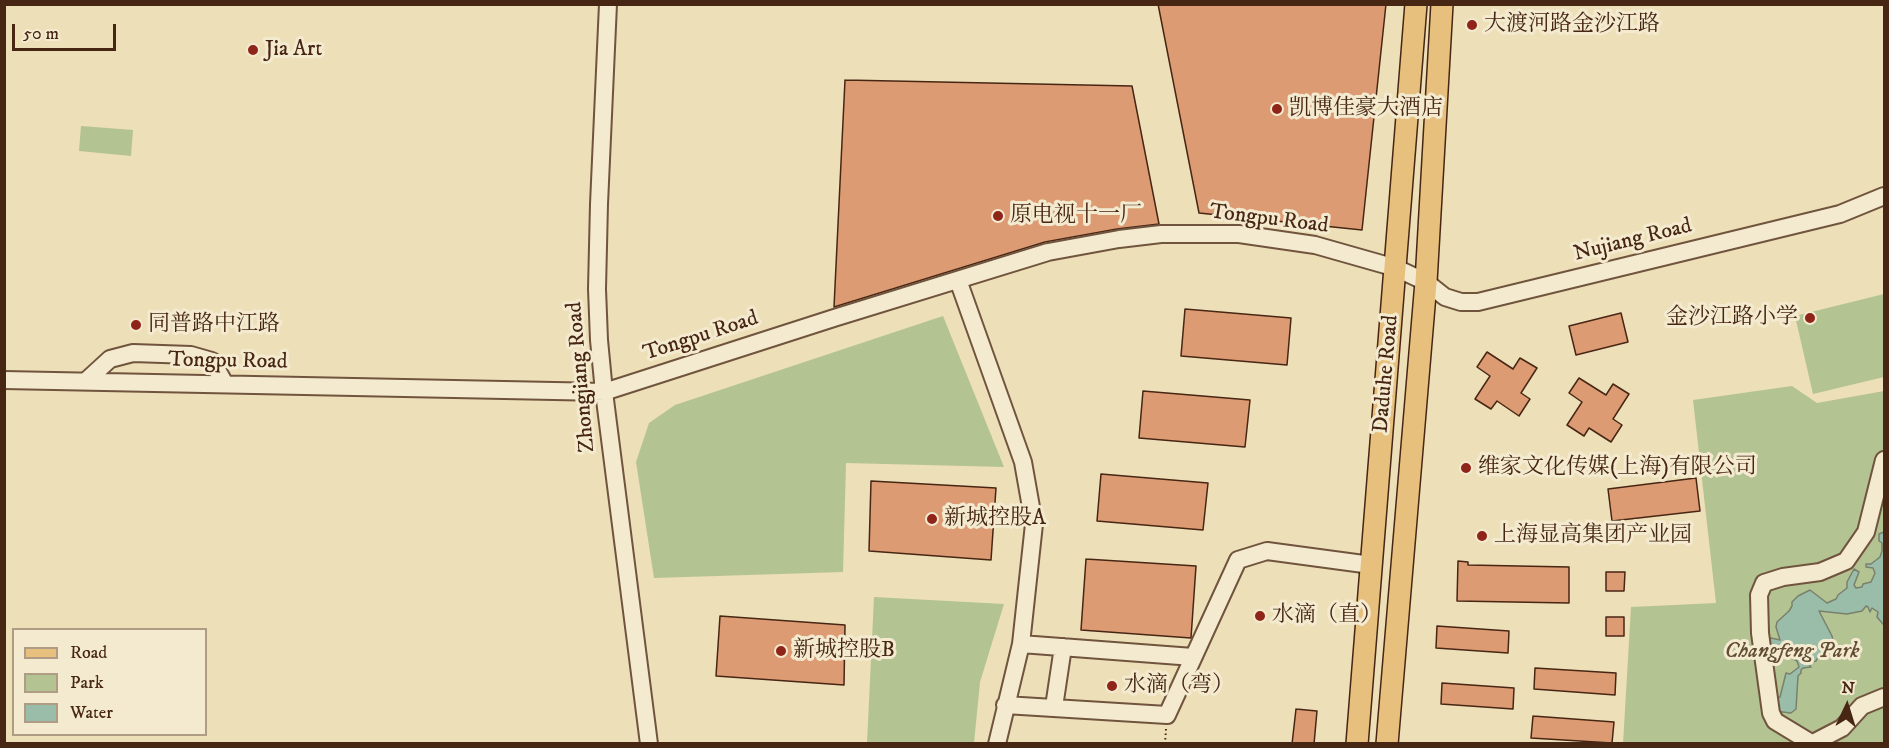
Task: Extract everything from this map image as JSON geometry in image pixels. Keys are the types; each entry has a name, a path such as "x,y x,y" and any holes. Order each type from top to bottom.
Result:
{"main road":[{"name":"Daduhe Road","path":"1357,744 1416,4"},
{"name":"Daduhe Road","path":"1387,744 1426,282 1443,4"}],"street":[{"name":"Zhongjiang Road","path":"608,4 597,289 604,392 649,744"},
{"name":"Nujiang Road","path":"1396,268 1426,282 1445,297 1461,302 1478,302 1840,214 1884,196"},
{"name":"Tongpu Road","path":"4,380 604,392 1048,252 1119,238 1188,233 1239,234 1315,245 1396,268"},
{"path":"958,280 1023,462 1034,525 1021,644 997,744"},
{"path":"86,381 110,359 133,353 191,354 212,361 225,384"},
{"path":"1884,460 1866,532 1846,561 1820,572 1783,577 1764,583 1759,595 1760,633 1771,713 1775,721 1813,743 1842,728 1862,706 1884,697"},
{"path":"1005,705 1167,715 1238,560 1267,551 1371,565"},
{"path":"1021,644 1193,657"},
{"path":"1054,707 1063,647"}],"green space":[{"path":"81,126 133,130 131,156 79,151"},
{"path":"1884,294 1884,377 1813,394 1795,316"},
{"path":"943,316 1004,467 846,463 843,572 654,578 636,462 649,423 675,405"},
{"name":"Changfeng Park","path":"1792,386 1817,403 1884,391 1884,743 1623,744 1631,607 1716,603 1693,400"},
{"path":"874,597 1004,604 980,682 974,743 867,743"}],"water":[{"path":"1884,532 1884,623 1877,617 1878,612 1872,608 1870,612 1866,606 1862,611 1847,614 1819,611 1832,636 1834,646 1816,661 1808,663 1811,667 1801,670 1798,676 1796,709 1791,713 1774,711 1775,699 1780,697 1786,673 1790,674 1799,667 1797,661 1784,654 1784,649 1781,649 1779,655 1771,655 1767,644 1771,638 1780,640 1776,627 1777,622 1789,611 1792,602 1798,596 1810,590 1827,603 1836,599 1847,588 1847,582 1854,569 1859,572 1854,585 1856,588 1871,582 1875,573 1873,568 1866,567 1866,564 1871,564 1880,557 1882,543 1879,541 1879,534"}],"building":[{"name":"凯博佳豪大酒店","path":"1158,4 1386,4 1362,230 1199,213"},
{"name":"原电视十一厂","path":"845,80 1132,86 1159,224 1045,242 834,307"},
{"path":"1185,309 1291,318 1287,365 1181,356"},
{"path":"1621,313 1628,342 1576,355 1569,326"},
{"path":"1487,352 1513,369 1520,358 1537,368 1521,393 1530,399 1519,416 1497,401 1491,409 1475,399 1490,376 1477,367"},
{"path":"1579,378 1606,395 1613,384 1629,394 1613,419 1622,425 1611,442 1589,428 1584,436 1567,425 1582,402 1569,393"},
{"path":"1143,391 1250,400 1245,447 1139,438"},
{"path":"1101,474 1208,483 1203,530 1097,521"},
{"path":"1696,478 1700,511 1612,521 1608,489"},
{"name":"新城控股A","path":"871,481 996,488 991,560 869,551"},
{"path":"1086,559 1196,566 1191,638 1081,630"},
{"path":"1458,561 1468,562 1468,565 1569,567 1569,603 1457,601"},
{"path":"1606,572 1625,572 1624,591 1606,591"},
{"name":"新城控股B","path":"720,616 845,625 844,685 716,676"},
{"path":"1606,617 1624,617 1624,636 1606,636"},
{"path":"1437,626 1509,631 1508,653 1436,648"},
{"path":"1535,668 1616,673 1615,695 1534,689"},
{"path":"1442,683 1514,688 1513,709 1441,704"},
{"path":"1296,709 1317,711 1314,744 1292,744"},
{"path":"1533,716 1614,722 1612,743 1531,738"}],"place":[{"name":"大渡河路金沙江路","path":"1472,25"},
{"name":"Jia Art","path":"253,50"},
{"name":"凯博佳豪大酒店","path":"1277,109"},
{"name":"原电视十一厂","path":"998,216"},
{"name":"金沙江路小学","path":"1810,318"},
{"name":"同普路中江路","path":"136,325"},
{"name":"维家文化传媒(上海)有限公司","path":"1466,468"},
{"name":"新城控股A","path":"932,519"},
{"name":"上海显高集团产业园","path":"1482,536"},
{"name":"水滴（直）","path":"1260,616"},
{"name":"新城控股B","path":"781,651"},
{"name":"水滴（弯）","path":"1112,686"}]}
